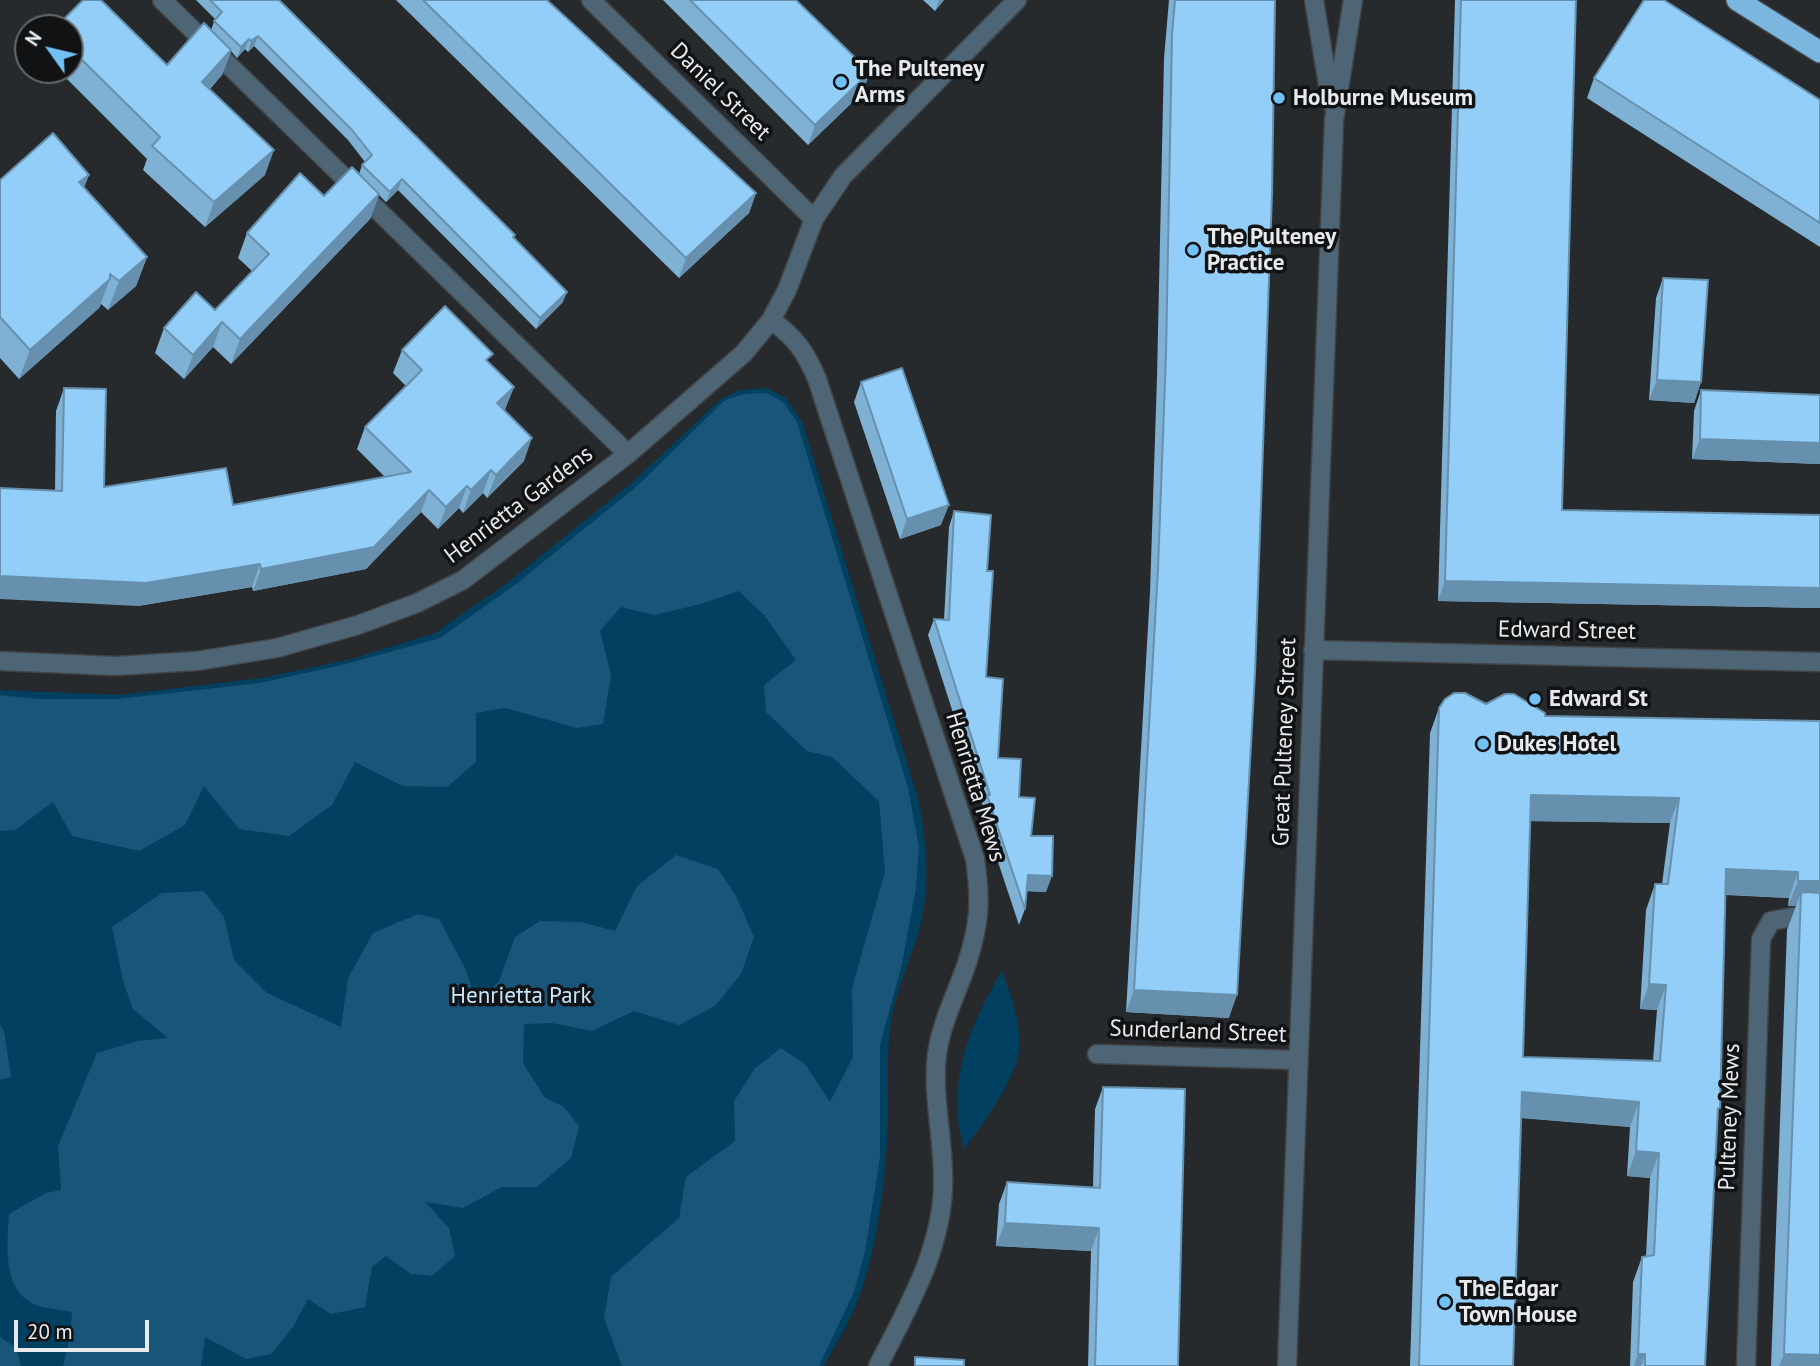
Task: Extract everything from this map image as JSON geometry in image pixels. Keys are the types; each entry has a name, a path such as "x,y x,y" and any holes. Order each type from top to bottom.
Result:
{"highway":[{"path":"1737,0 1820,52"}],"street":[{"path":"162,0 628,454"},
{"name":"Daniel Street","path":"591,0 814,219"},
{"name":"Henrietta Gardens","path":"0,661 115,666 197,661 277,648 358,625 417,603 463,580 628,454 744,353 771,320 787,290 814,219 843,176 1017,0"},
{"name":"Great Pulteney Street","path":"1314,0 1334,120"},
{"name":"Great Pulteney Street","path":"1287,1366 1334,120 1353,0"},
{"name":"Henrietta Mews","path":"771,320 791,335 806,354 817,379 972,848 980,897 977,929 937,1054 936,1084 944,1179 937,1230 919,1285 878,1366"},
{"name":"Edward Street","path":"1313,650 1820,662"},
{"name":"Pulteney Mews","path":"1746,1366 1761,939 1771,920 1793,917 1820,918"},
{"name":"Sunderland Street","path":"1097,1054 1297,1060"}],"green space":[{"name":"Henrietta Park","path":"767,388 786,398 802,422 919,802 926,852 922,917 896,998 889,1033 887,1144 875,1239 856,1305 824,1366 0,1366 0,690 119,695 262,678 351,659 435,633 507,583 634,481 721,399 740,390"},
{"path":"767,393 783,402 797,422 908,788 919,847 916,887 902,964 880,1045 880,1157 865,1252 854,1292 819,1366 622,1366 604,1318 611,1277 679,1218 686,1177 735,1141 734,1101 755,1068 781,1048 805,1064 830,1102 853,1057 852,988 885,872 879,801 832,757 807,751 766,712 764,685 796,660 764,615 739,591 701,604 654,615 621,607 600,631 611,675 603,724 577,728 505,708 476,713 476,762 447,787 403,786 355,762 332,805 289,836 239,829 204,786 185,825 139,851 72,836 53,802 15,830 0,831 0,695 39,699 117,699 260,683 346,664 440,638 516,584 637,486 725,400 744,394"},
{"path":"676,855 718,869 736,896 754,937 741,974 715,1006 679,1025 634,1011 592,1031 552,1023 524,1024 523,1063 545,1098 563,1106 579,1126 571,1158 537,1187 502,1187 463,1208 425,1202 449,1228 455,1256 432,1276 411,1274 386,1256 372,1267 365,1307 331,1314 308,1299 293,1327 271,1354 246,1359 205,1337 201,1366 63,1366 70,1337 72,1312 34,1304 16,1288 9,1265 9,1214 46,1193 61,1190 58,1146 97,1053 137,1041 168,1038 133,1009 123,981 112,927 162,893 204,891 224,917 234,960 267,993 341,1027 348,978 373,933 418,914 439,919 465,968 477,1003 499,981 515,937 540,921 581,922 615,931 637,886"},
{"path":"1002,971 1017,1020 1019,1050 1005,1088 964,1149 957,1111 961,1070 977,1019"},
{"path":"0,1025 4,1031 11,1077 0,1080"},
{"path":"0,1337 16,1347 21,1366 0,1366"}],"building":[{"path":"83,0 101,0 167,65 204,23 231,50 202,82 274,150 214,202 152,146 160,137 84,62 84,14 69,14"},
{"path":"210,0 279,0 515,235 513,237 567,292 540,318 402,179 390,192 362,165 372,155 352,130 258,36 251,41 249,39 241,47 214,21 222,12"},
{"path":"423,0 547,0 756,193 686,258"},
{"path":"690,0 796,0 870,72 815,125"},
{"path":"1175,0 1275,0 1272,194 1255,673 1237,995 1134,990 1158,569"},
{"path":"1461,0 1576,0 1562,510 1820,515 1820,588 1445,581"},
{"path":"1644,0 1664,0 1820,100 1820,223 1594,78"},
{"path":"53,133 89,175 79,182 147,257 119,281 110,274 110,279 30,350 0,317 0,180"},
{"path":"352,167 379,194 240,339 222,322 193,355 164,328 196,292 215,310 269,254 247,233 300,173 324,196"},
{"path":"1663,278 1708,280 1701,382 1657,380"},
{"path":"445,306 493,354 486,360 514,387 497,403 532,438 496,475 491,470 471,490 467,486 446,507 429,490 374,547 261,569 260,564 146,583 0,576 0,488 62,491 64,388 106,389 104,487 226,468 233,505 411,472 365,427 422,370 402,350"},
{"path":"902,368 949,505 907,519 861,382"},
{"path":"1701,390 1820,395 1820,443 1700,439"},
{"path":"954,511 991,515 987,571 993,571 986,677 1003,679 998,758 1021,759 1019,797 1035,798 1031,836 1053,836 1052,876 1028,875 1025,909 987,795 990,795 934,619 949,620"},
{"path":"1454,693 1465,693 1486,704 1505,694 1514,694 1545,713 1545,716 1820,721 1820,881 1798,881 1798,872 1726,869 1720,1108 1705,1366 1645,1366 1645,1354 1638,1354 1642,1257 1654,1255 1659,1153 1636,1151 1639,1102 1522,1092 1513,1366 1419,1366 1439,708 1445,699","holes":["1531,795 1679,798 1668,884 1655,884 1649,984 1666,985 1660,1061 1523,1057"]},
{"path":"1801,893 1820,893 1820,1355 1784,1354"},
{"path":"1103,1087 1185,1089 1178,1366 1095,1366 1099,1228 1005,1223 1007,1182 1100,1188"},
{"path":"915,1357 964,1360 964,1366 915,1366"}],"place":[{"name":"The Pulteney Arms","path":"841,82"},
{"name":"Holburne Museum","path":"1279,98"},
{"name":"The Pulteney Practice","path":"1193,250"},
{"name":"Edward St","path":"1535,699"},
{"name":"Dukes Hotel","path":"1483,744"},
{"name":"The Edgar Town House","path":"1445,1302"}]}
